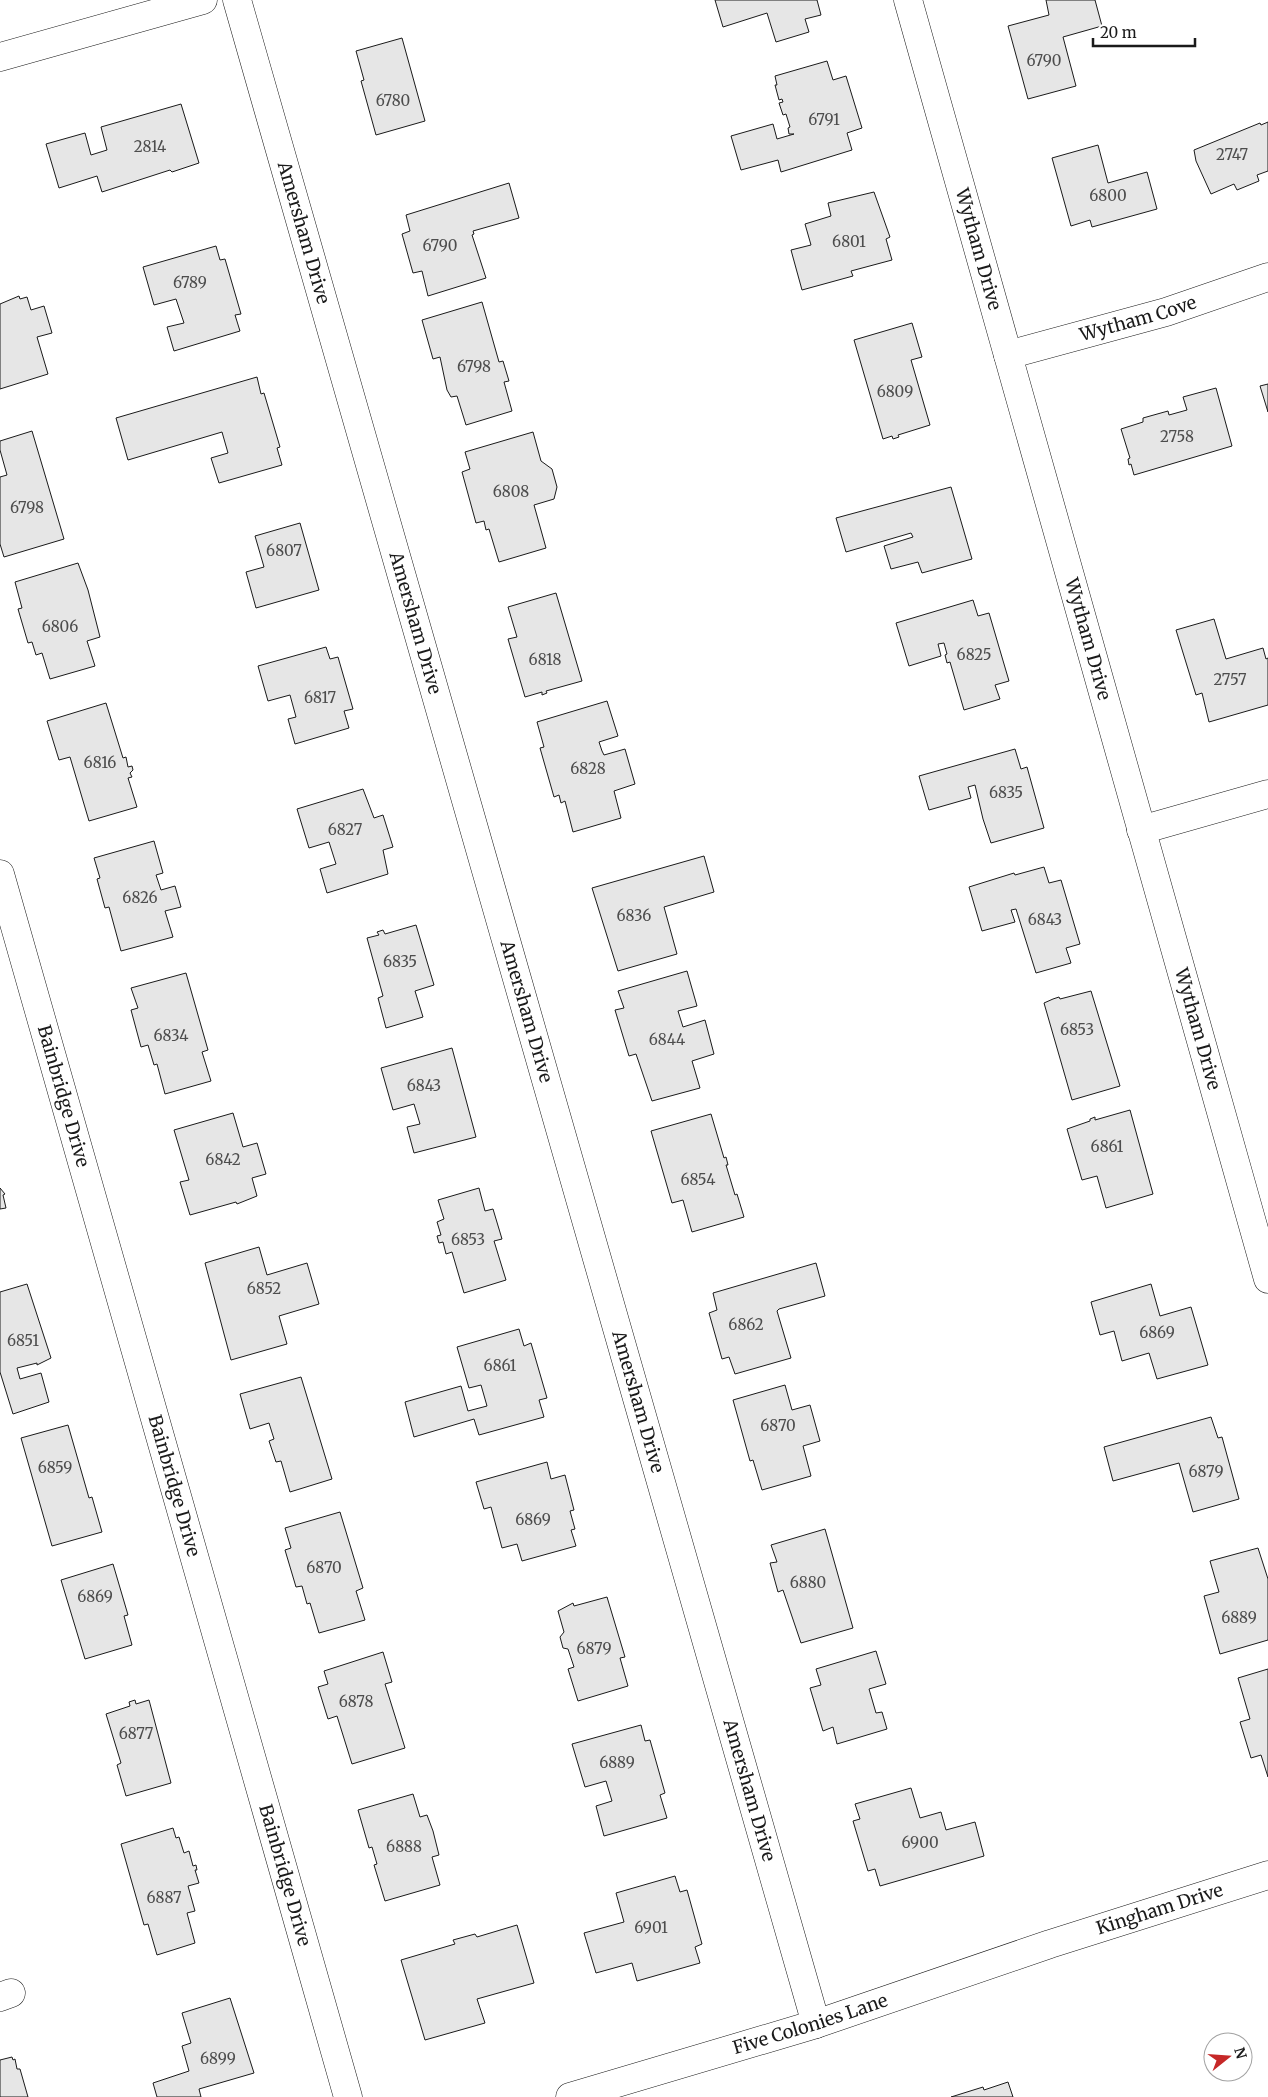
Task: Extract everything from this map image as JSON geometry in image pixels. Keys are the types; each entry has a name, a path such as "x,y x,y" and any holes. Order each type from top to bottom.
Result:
{"street":[{"path":"0,57 203,0"},
{"name":"Amersham Drive","path":"237,0 816,2024"},
{"name":"Wytham Drive","path":"908,0 1268,1278"},
{"name":"Wytham Cove","path":"1008,355 1166,312 1268,277"},
{"path":"1141,830 1268,794"},
{"name":"Bainbridge Drive","path":"0,874 348,2097"},
{"name":"Kingham Drive","path":"1050,1944 1268,1875"},
{"name":"Five Colonies Lane","path":"570,2097 816,2024 1050,1944"}],"building":[{"path":"715,0 817,0 821,15 805,19 809,32 776,42 767,13 723,27"},
{"path":"1046,0 1095,0 1102,26 1063,37 1076,86 1028,99 1008,26 1049,15"},
{"path":"402,38 425,121 376,135 361,81 364,80 356,51"},
{"path":"827,61 833,80 846,76 862,128 847,133 852,150 781,172 778,160 741,170 731,136 773,124 777,139 794,134 789,134 788,128 790,127 786,114 783,115 779,103 783,102 782,99 779,100 775,76"},
{"path":"181,104 199,163 172,172 170,170 102,192 97,176 59,188 46,144 85,133 91,155 107,150 101,127"},
{"path":"1268,122 1268,171 1257,175 1259,181 1237,190 1234,184 1211,194 1196,161 1194,150 1260,123 1261,125"},
{"path":"1098,145 1108,183 1147,172 1157,209 1092,227 1090,220 1071,226 1052,158"},
{"path":"509,183 519,218 473,231 474,234 472,235 486,278 428,296 422,271 413,273 402,234 410,231 406,215"},
{"path":"874,192 890,237 886,239 892,260 851,271 853,276 802,290 791,250 811,245 805,224 831,216 828,203"},
{"path":"216,246 220,260 225,259 241,314 235,315 240,331 174,351 167,327 184,323 176,299 154,305 143,267"},
{"path":"19,296 20,299 27,297 31,310 44,306 52,333 37,337 48,374 0,389 0,304"},
{"path":"482,302 499,362 503,361 509,381 504,382 512,411 466,425 457,396 451,397 447,390 440,357 433,359 422,320"},
{"path":"912,323 922,357 911,360 930,425 898,435 899,437 893,439 892,436 883,439 854,340"},
{"path":"257,377 261,394 264,393 280,447 277,448 282,465 219,483 211,458 228,453 222,432 128,460 116,418"},
{"path":"1268,384 1268,412 1260,386"},
{"path":"1216,388 1232,446 1134,475 1131,464 1129,465 1128,459 1130,458 1121,429 1143,422 1143,418 1168,411 1169,415 1187,410 1183,397"},
{"path":"32,431 64,539 4,557 0,544 0,477 7,475 0,450 0,441"},
{"path":"533,432 541,461 552,469 557,487 554,499 534,505 546,548 499,562 489,529 486,530 484,521 476,523 462,472 470,469 465,452"},
{"path":"951,487 972,559 922,573 918,562 891,569 884,546 913,537 911,533 846,552 836,518"},
{"path":"300,523 319,590 256,608 246,572 264,567 255,536"},
{"path":"78,563 88,590 100,637 87,641 95,666 50,679 42,653 36,655 32,642 28,643 18,609 22,608 15,582"},
{"path":"556,593 582,681 546,691 547,693 542,695 542,692 525,697 508,639 517,637 508,607"},
{"path":"973,600 978,616 989,613 1009,681 995,685 1000,699 964,710 950,662 947,663 944,643 938,644 941,656 909,666 896,623"},
{"path":"1214,619 1226,659 1263,648 1266,659 1268,658 1268,705 1209,722 1202,693 1196,695 1176,630"},
{"path":"326,647 330,659 338,657 353,709 344,711 349,728 295,744 288,719 296,717 290,695 268,701 258,666"},
{"path":"607,701 618,736 599,742 602,751 604,755 625,749 635,784 614,791 621,818 573,832 565,801 561,803 559,795 554,797 540,748 544,747 537,722"},
{"path":"106,703 123,758 126,757 128,767 132,766 133,770 130,773 132,777 128,778 137,807 89,821 70,757 59,760 47,721"},
{"path":"1015,749 1021,769 1027,767 1044,828 991,843 975,785 968,787 971,798 929,810 919,776"},
{"path":"363,789 374,818 383,815 393,847 383,850 388,874 327,893 320,869 336,864 329,842 309,848 297,809"},
{"path":"154,841 163,873 156,875 161,890 175,886 181,907 165,911 173,937 121,951 109,907 105,908 97,879 100,878 94,858"},
{"path":"704,856 714,892 664,907 677,954 618,971 592,888"},
{"path":"1044,867 1049,883 1061,880 1080,944 1066,948 1071,963 1036,973 1016,909 1011,910 1015,922 982,931 969,887 1014,873 1015,875"},
{"path":"416,925 434,985 415,991 423,1017 386,1028 378,998 383,996 367,938 379,935 377,932 383,930 385,934"},
{"path":"687,971 697,1006 678,1011 683,1027 705,1020 714,1054 692,1061 700,1088 652,1101 636,1054 629,1056 615,1010 624,1008 618,991"},
{"path":"186,973 208,1050 202,1052 211,1081 165,1094 157,1064 154,1065 148,1045 141,1047 131,1010 138,1008 131,988"},
{"path":"1091,991 1120,1086 1072,1100 1044,1003 1059,997 1060,999"},
{"path":"452,1048 476,1137 414,1153 407,1127 420,1124 414,1104 393,1110 381,1068"},
{"path":"1130,1110 1153,1194 1106,1208 1097,1176 1082,1180 1067,1129 1090,1121 1090,1119 1095,1117 1095,1120"},
{"path":"233,1113 243,1147 257,1143 266,1174 252,1178 257,1196 237,1204 236,1202 190,1215 180,1182 189,1180 174,1130"},
{"path":"711,1114 724,1158 726,1157 728,1165 726,1165 735,1195 737,1194 744,1217 692,1232 683,1200 672,1203 651,1131"},
{"path":"0,1188 5,1194 3,1195 6,1208 0,1209"},
{"path":"479,1188 485,1211 493,1209 502,1239 494,1241 506,1280 464,1293 452,1252 446,1254 443,1242 439,1243 437,1236 441,1235 437,1222 444,1219 438,1200"},
{"path":"259,1247 267,1275 307,1263 319,1304 279,1316 287,1344 231,1360 205,1263"},
{"path":"816,1263 825,1296 777,1311 791,1358 735,1374 729,1357 722,1359 709,1313 717,1310 713,1293"},
{"path":"27,1284 51,1358 37,1365 37,1363 17,1368 20,1379 41,1373 49,1402 13,1414 0,1372 0,1292"},
{"path":"1151,1284 1160,1316 1191,1307 1208,1365 1157,1379 1149,1353 1122,1361 1114,1331 1100,1335 1091,1302"},
{"path":"519,1329 524,1346 531,1343 547,1398 539,1400 544,1417 479,1435 474,1419 414,1437 405,1402 461,1386 468,1411 487,1406 481,1385 469,1388 457,1347"},
{"path":"301,1377 332,1479 290,1492 281,1461 276,1462 269,1441 274,1439 269,1423 250,1429 240,1394"},
{"path":"785,1385 792,1410 810,1405 820,1441 803,1446 811,1476 762,1490 753,1460 750,1461 733,1400"},
{"path":"1211,1417 1218,1438 1222,1437 1239,1499 1193,1512 1179,1463 1113,1481 1104,1447"},
{"path":"68,1425 89,1498 92,1497 102,1532 52,1546 21,1438"},
{"path":"547,1462 551,1479 565,1475 574,1510 570,1511 575,1529 571,1530 576,1546 522,1561 517,1544 502,1548 491,1507 484,1509 476,1482"},
{"path":"340,1512 363,1588 356,1591 365,1620 319,1633 310,1603 307,1604 302,1586 296,1587 285,1550 291,1548 285,1528"},
{"path":"825,1529 853,1628 801,1643 783,1590 778,1592 770,1563 777,1562 771,1545"},
{"path":"1258,1548 1268,1579 1268,1640 1220,1654 1204,1596 1219,1592 1210,1561"},
{"path":"113,1564 128,1615 124,1616 132,1645 85,1659 61,1580"},
{"path":"607,1597 625,1657 620,1658 628,1686 578,1701 568,1669 574,1667 568,1649 563,1648 560,1637 564,1632 558,1611 573,1603 574,1606"},
{"path":"876,1651 886,1684 869,1689 876,1713 882,1712 887,1729 837,1744 833,1727 823,1731 810,1688 821,1685 816,1669"},
{"path":"383,1652 392,1682 385,1684 405,1748 352,1764 337,1716 328,1719 318,1687 328,1684 324,1671"},
{"path":"1268,1669 1268,1777 1261,1755 1251,1758 1240,1722 1250,1719 1238,1678"},
{"path":"135,1700 136,1704 149,1700 171,1783 126,1796 117,1765 121,1763 106,1714 130,1706 129,1702"},
{"path":"641,1725 645,1741 650,1740 665,1793 660,1795 667,1818 604,1836 596,1806 612,1801 606,1781 585,1787 572,1744"},
{"path":"911,1788 920,1818 941,1812 946,1830 975,1822 984,1856 880,1886 875,1869 868,1871 853,1821 860,1819 855,1804"},
{"path":"413,1794 420,1817 427,1815 433,1831 439,1855 432,1857 440,1885 385,1901 374,1865 377,1864 372,1847 369,1848 358,1810"},
{"path":"173,1828 176,1838 179,1837 184,1853 189,1851 193,1866 196,1865 197,1870 195,1870 199,1883 188,1886 195,1911 187,1913 195,1943 157,1955 148,1924 144,1925 121,1844"},
{"path":"675,1876 680,1892 687,1890 702,1944 695,1947 700,1963 637,1981 632,1963 596,1973 584,1933 624,1922 616,1893"},
{"path":"517,1925 534,1983 477,1999 485,2023 425,2040 401,1960 455,1944 453,1940 475,1934 477,1937"},
{"path":"230,1998 254,2073 199,2089 201,2097 157,2097 153,2083 189,2071 182,2046 191,2043 182,2013"},
{"path":"12,2057 13,2060 15,2059 17,2069 20,2069 28,2097 0,2097 0,2060"},
{"path":"1008,2082 1013,2097 951,2097 983,2087 984,2090"}]}
